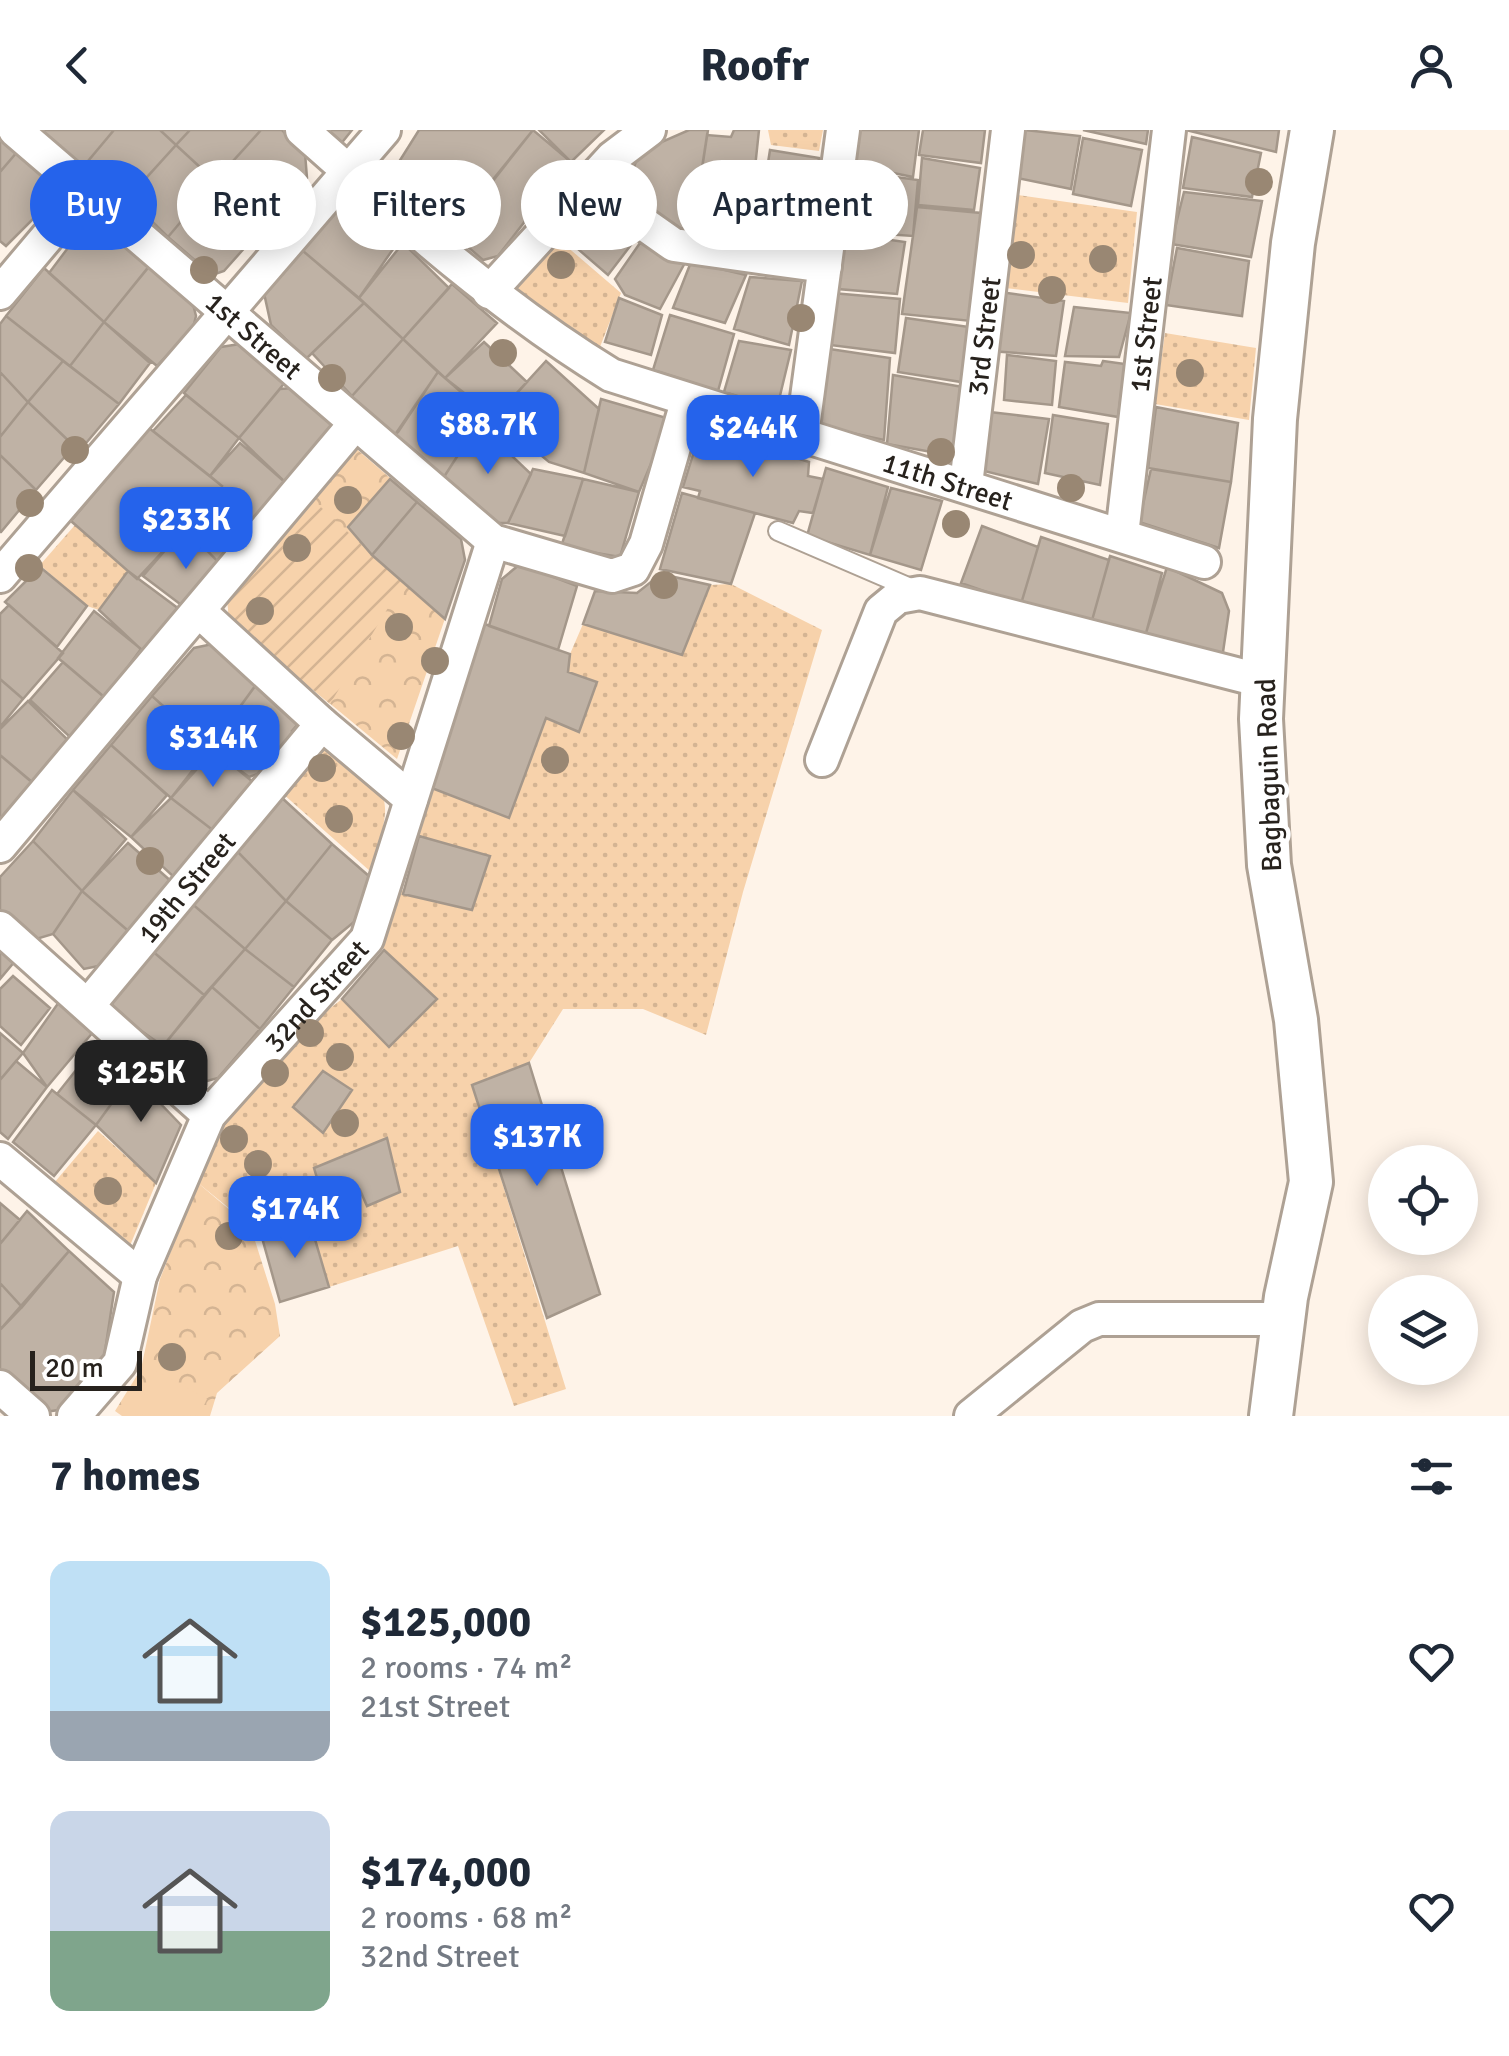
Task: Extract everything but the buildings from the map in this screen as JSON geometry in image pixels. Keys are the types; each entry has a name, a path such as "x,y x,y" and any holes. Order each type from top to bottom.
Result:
{"street":[{"name":"1st Street","path":"15,130 50,160"},
{"name":"11th Street","path":"302,130 336,160"},
{"path":"355,160 384,130"},
{"path":"614,160 648,130"},
{"path":"802,435 843,130"},
{"name":"3rd Street","path":"966,485 1008,130"},
{"name":"1st Street","path":"1122,535 1169,130"},
{"name":"Bagbaguin Road","path":"1271,1416 1283,1319 1311,1182 1296,1020 1269,865 1260,719 1274,419 1293,242 1312,130"},
{"path":"0,576 336,181"},
{"path":"657,233 674,244 825,266"},
{"path":"0,292 36,250"},
{"name":"1st Street","path":"156,250 494,542"},
{"name":"11th Street","path":"440,250 546,335 611,375 1204,562"},
{"path":"489,292 528,250"},
{"path":"494,542 612,576 633,569 646,544 687,402"},
{"path":"0,846 201,613 354,425"},
{"name":"32nd Street","path":"74,1416 120,1363 140,1276 209,1116 368,938 494,542"},
{"path":"822,760 882,610 898,597 920,593 1263,680"},
{"path":"201,613 411,799"},
{"name":"19th Street","path":"88,1004 322,724"},
{"path":"0,928 209,1116"},
{"path":"0,1159 140,1276"},
{"path":"972,1416 1082,1326 1099,1320 1283,1319"},
{"path":"0,1387 33,1416"}],"lane":[{"path":"778,531 920,593"}],"green space":[{"path":"768,130 823,130 819,151 771,145"},
{"path":"1011,194 1137,212 1128,303 997,287"},
{"path":"548,250 571,250 621,293 598,352 509,292"},
{"path":"1165,333 1256,348 1249,420 1155,404"},
{"path":"353,446 461,539 465,560 397,759 229,620 227,597"},
{"path":"310,497 403,583 330,704 229,620 227,597"},
{"path":"75,525 128,571 99,610 87,606 40,565"},
{"path":"731,584 822,630 743,892 706,1035 643,1009 563,1009 529,1063 472,1085 566,1389 514,1406 458,1246 329,1287 309,1219 261,1234 198,1183 220,1123 311,1023 342,999 389,1046 437,1000 384,950 380,939 393,894 490,856 419,836 429,787 509,818 546,718 579,731 597,683 568,672 570,654 583,624 681,655 710,585"},
{"path":"324,743 364,774 382,796 384,823 371,872 282,793"},
{"path":"98,1131 156,1183 129,1248 54,1183"},
{"path":"198,1183 251,1228 275,1304 280,1336 217,1393 210,1416 122,1416 115,1411 141,1369 160,1279"},
{"path":"157,1371 207,1399 199,1416 134,1414"}]}
